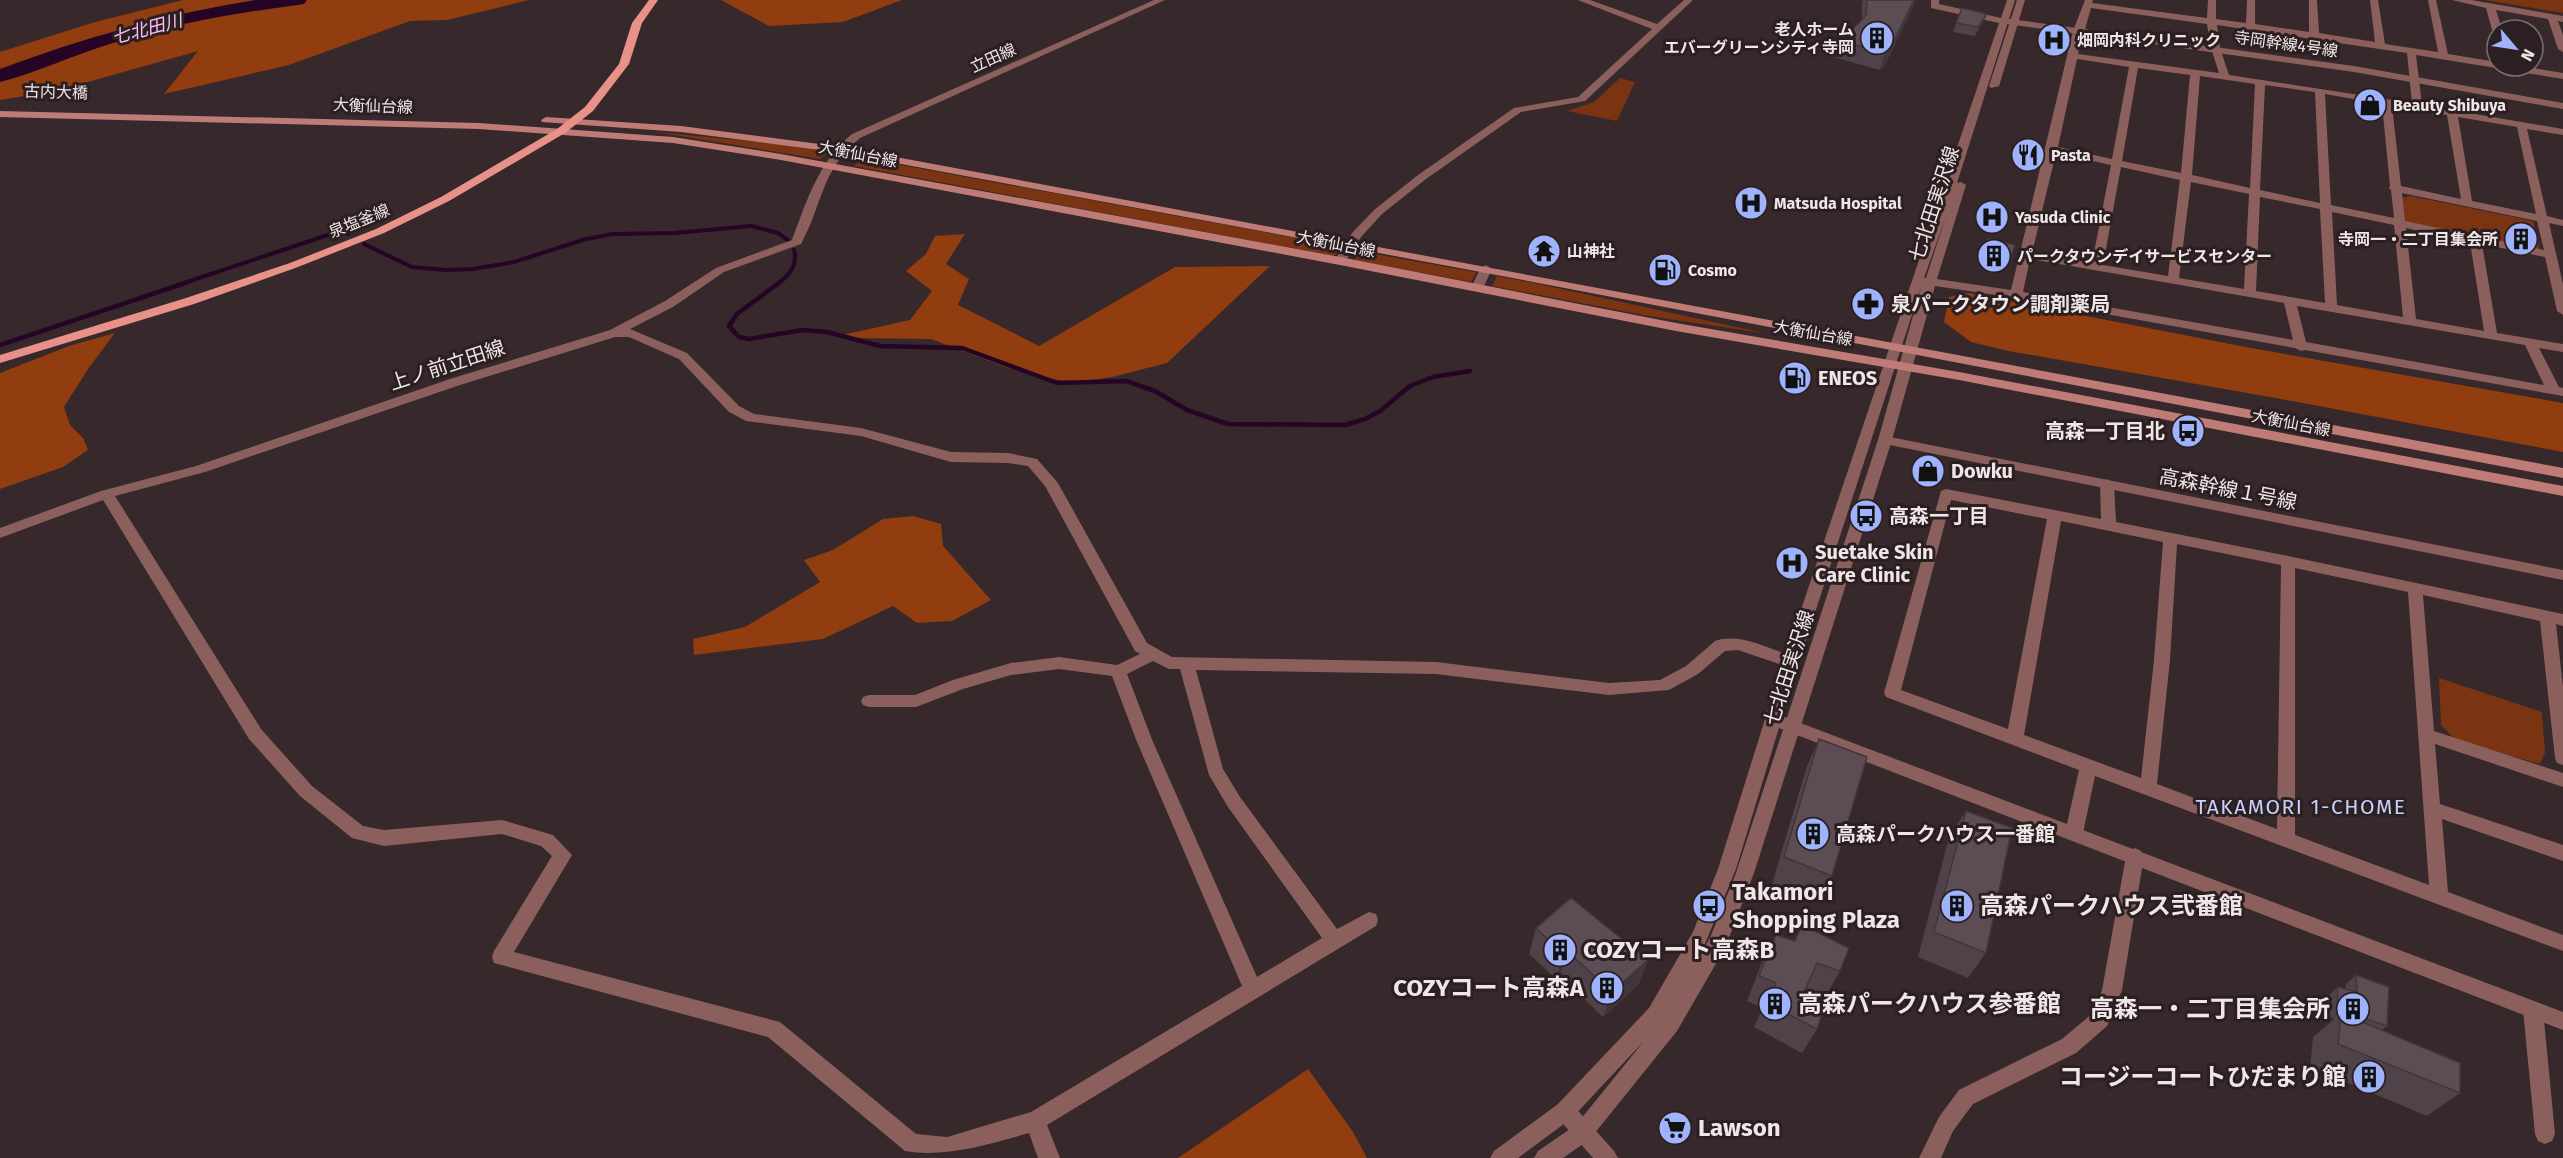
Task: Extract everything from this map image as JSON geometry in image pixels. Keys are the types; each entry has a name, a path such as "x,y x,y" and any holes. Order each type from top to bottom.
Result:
{"main road":[{"name":"泉塩釜線","path":"0,359 236,285 380,231 445,199 575,121 595,101 624,64 638,23 654,0"},
{"name":"古内大橋","path":"0,106 111,109"},
{"name":"大衡仙台線","path":"111,109 575,121 681,129 842,150 1486,269 1901,357 2563,491"},
{"name":"古内大橋","path":"0,114 93,117"},
{"name":"大衡仙台線","path":"93,117 362,122 561,131 673,140 829,166 1340,261 1676,327 1901,357 2563,473"}],"street":[{"name":"立田線","path":"842,150 856,136 889,120 1161,0"},
{"path":"1582,0 1658,28"},
{"path":"1340,261 1350,244 1378,212 1518,110 1581,99 1689,0"},
{"name":"寺岡幹線4号線","path":"1935,0 1934,6 2009,22 2413,78 2563,106"},
{"path":"2009,22 2011,0"},
{"name":"七北田実沢線","path":"1545,1158 1583,1132 1670,1024 1718,942 1745,873 1885,440 1901,357 1925,281 2009,22 2021,0"},
{"path":"2147,13 2149,0"},
{"path":"2212,0 2210,21 2214,49 2225,76"},
{"path":"2250,27 2251,0"},
{"path":"2313,0 2314,35"},
{"path":"2374,0 2380,45"},
{"path":"2432,0 2443,55"},
{"path":"2456,0 2563,19"},
{"path":"2016,294 2078,31 2088,3 2314,35 2485,63"},
{"path":"2490,6 2494,18"},
{"path":"2552,17 2563,49"},
{"path":"2411,50 2417,106"},
{"path":"2073,56 2320,90 2563,132"},
{"path":"2097,268 2134,65"},
{"path":"2173,281 2186,177 2195,73"},
{"path":"2545,73 2563,76"},
{"path":"2250,295 2260,82"},
{"path":"2320,90 2331,309"},
{"path":"2387,101 2394,188 2410,322"},
{"path":"2452,112 2467,202"},
{"path":"2521,124 2563,311"},
{"path":"2052,149 2550,255"},
{"name":"上ノ前立田線","path":"0,533 106,494 200,469 455,382 614,333 669,304 720,270 796,242 829,166 842,150"},
{"path":"2394,188 2563,223"},
{"path":"2476,240 2491,336"},
{"path":"2026,255 2563,348"},
{"path":"1477,288 1486,269"},
{"path":"1925,281 2016,294 2558,392"},
{"path":"2290,302 2301,347"},
{"path":"614,333 631,333 683,356 734,410 751,418 861,432 951,457 1008,458 1032,462 1051,483 1141,646 1168,663 1436,668 1609,689 1663,686 1692,670 1721,645 1739,644 1791,662"},
{"path":"2530,342 2558,392"},
{"path":"1501,1158 1565,1111 1656,1014 1701,936 1727,868 1791,662 1901,357"},
{"name":"高森幹線１号線","path":"1885,440 2563,575"},
{"path":"2107,484 2109,527"},
{"path":"106,494 255,734 306,791 358,832 384,838 502,827 547,840 563,855 501,957 773,1029 912,1144 947,1147 1035,1121 1369,920"},
{"path":"2563,758 2555,618 2288,561 1946,494 1892,693 2563,943"},
{"path":"2015,737 2055,515"},
{"path":"2148,789 2162,660 2170,538"},
{"path":"2286,841 2288,561"},
{"path":"2415,588 2439,898"},
{"path":"869,700 916,701 959,684 1020,668 1059,663 1118,670 1154,654"},
{"path":"1186,663 1215,770 1234,802 1335,941"},
{"path":"1118,670 1145,742 1253,990"},
{"path":"1774,719 2563,1021"},
{"path":"2427,735 2563,780"},
{"path":"2074,833 2088,766"},
{"path":"2432,808 2563,853"},
{"path":"1930,1158 1946,1124 1966,1097 2069,1046 2100,1020 2112,990 2134,856"},
{"path":"2532,1010 2545,1134"},
{"path":"1565,1111 1607,1158"},
{"path":"1035,1121 1049,1158"}],"shaded area":[{"path":"183,0 529,0 447,20 410,21 289,65 164,94 198,51 56,91 0,100 0,52 95,22"},
{"path":"721,0 902,0 843,22 769,26"},
{"path":"2485,0 2563,0 2563,13"},
{"path":"1620,78 1635,82 1617,121 1567,111 1594,102"},
{"path":"598,126 777,144 828,152 820,159 656,132"},
{"path":"863,158 1340,247 1334,256 854,166"},
{"path":"2411,196 2533,221 2540,251 2404,222 2401,198"},
{"path":"965,234 946,264 969,279 958,305 1039,346 1175,267 1270,266 1167,363 1112,377 1071,383 1008,368 931,339 858,338 842,335 910,320 932,291 906,271 926,254 935,236"},
{"path":"1358,251 1476,273 1471,282 1355,260"},
{"path":"1497,276 1769,334 1649,316 1492,286"},
{"path":"1968,293 2251,348 2563,403 2563,452 2009,351 1971,342 1944,322 1949,297"},
{"path":"115,333 88,369 64,407 70,425 83,438 88,450 63,467 0,489 0,373 69,346"},
{"path":"913,516 941,524 943,546 991,600 952,621 917,623 893,606 823,639 694,655 693,639 745,627 820,582 804,560 833,550 883,519"},
{"path":"2439,678 2542,712 2545,753 2540,764 2456,740 2441,725"},
{"path":"1308,1069 1353,1132 1367,1158 1178,1158"}],"building":[{"name":"老人ホーム エバーグリーンシティ寺岡","path":"1867,0 1914,0 1889,51 1885,53 1842,41 1866,15"},
{"path":"1962,8 1987,14 1978,27 1956,23"},
{"path":"1988,238 2015,245 2010,260 1981,254"},
{"name":"高森パークハウス一番館","path":"1819,739 1867,757 1832,876 1784,857"},
{"path":"1966,811 2012,828 1986,953 1934,932"},
{"path":"1571,898 1648,960 1612,992 1567,951 1563,954 1536,928"},
{"path":"1802,925 1849,948 1840,971 1817,963 1804,992 1825,1004 1817,1029 1767,1003 1776,983 1759,976 1776,935 1795,941"},
{"path":"2356,975 2389,987 2387,1026 2337,1009 2338,987 2357,992"},
{"path":"2341,1013 2460,1063 2460,1093 2338,1044"}],"waterway":[{"name":"七北田川","path":"0,76 73,49 146,28 221,11 298,0"},
{"path":"364,244 412,267 445,270 473,269 514,262 586,239 613,234 675,233 751,226 778,233 789,241"},
{"path":"184,283 343,230 348,234"},
{"path":"779,283 792,269 795,260 794,250"},
{"path":"0,345 188,282"},
{"path":"780,282 737,314 729,326 739,337 749,339 802,330 827,332 880,346 962,348 1057,383 1126,381 1155,391 1187,410 1228,424 1345,425 1365,419 1380,411 1410,386 1433,377 1470,371"}],"place":[{"name":"老人ホーム エバーグリーンシティ寺岡","path":"1877,38"},
{"name":"畑岡内科クリニック","path":"2054,40"},
{"name":"Beauty Shibuya","path":"2370,105"},
{"name":"Pasta","path":"2028,155"},
{"name":"Matsuda Hospital","path":"1751,203"},
{"name":"Yasuda Clinic","path":"1992,217"},
{"name":"寺岡一・二丁目集会所","path":"2521,239"},
{"name":"山神社","path":"1544,251"},
{"name":"パークタウンデイサービスセンター","path":"1994,256"},
{"name":"Cosmo","path":"1665,270"},
{"name":"泉パークタウン調剤薬局","path":"1868,304"},
{"name":"ENEOS","path":"1795,378"},
{"name":"高森一丁目北","path":"2188,431"},
{"name":"Dowku","path":"1928,471"},
{"name":"高森一丁目","path":"1866,516"},
{"name":"Suetake Skin Care Clinic","path":"1792,563"},
{"name":"高森パークハウス一番館","path":"1813,834"},
{"name":"Takamori Shopping Plaza","path":"1709,906"},
{"name":"高森パークハウス弐番館","path":"1957,906"},
{"name":"COZYコート高森B","path":"1560,950"},
{"name":"COZYコート高森A","path":"1607,988"},
{"name":"高森パークハウス参番館","path":"1775,1004"},
{"name":"高森一・二丁目集会所","path":"2353,1009"},
{"name":"コージーコートひだまり館","path":"2369,1077"},
{"name":"Lawson","path":"1675,1128"}],"district":[{"name":"TAKAMORI 1-CHOME","path":"2301,807"}]}
